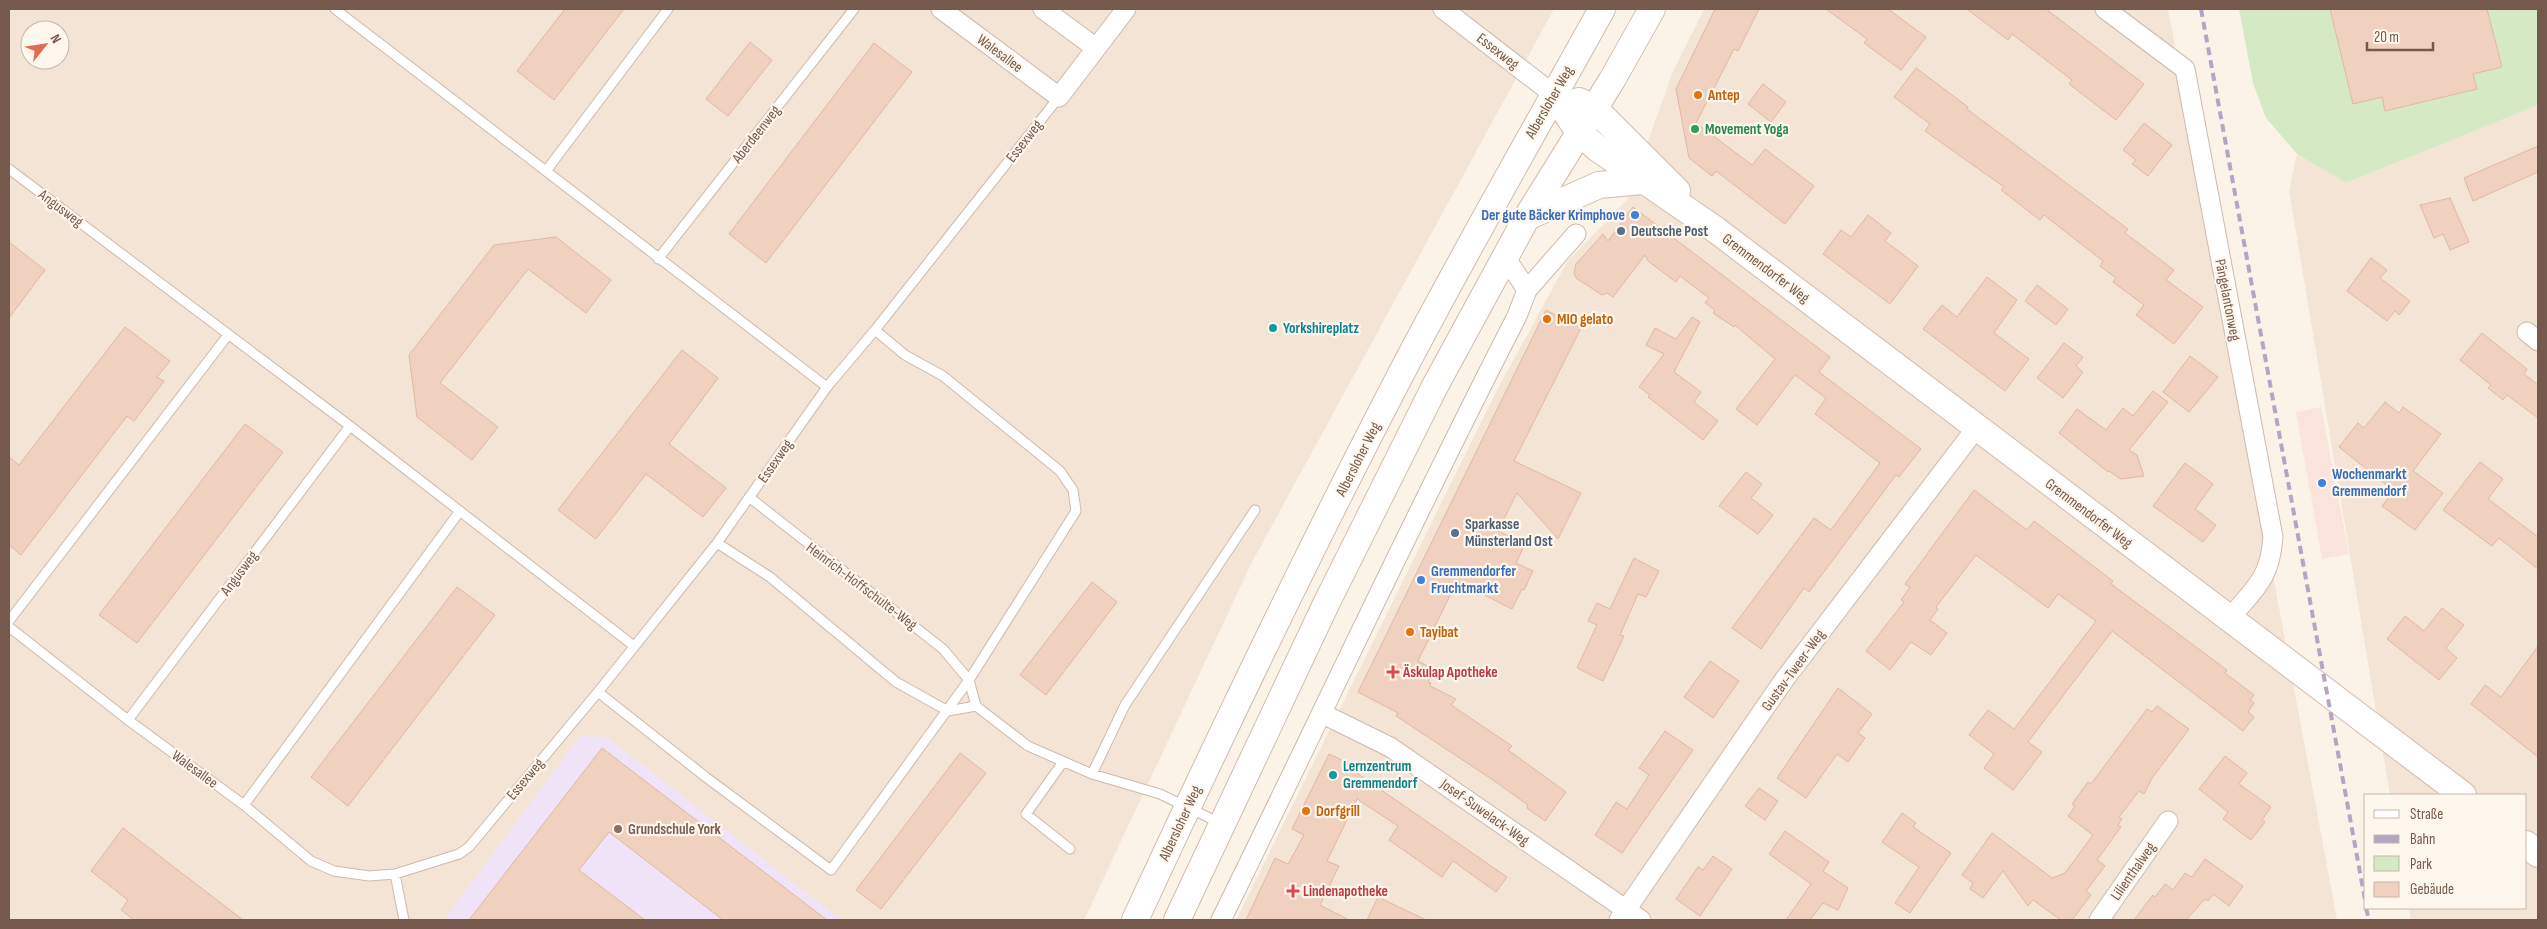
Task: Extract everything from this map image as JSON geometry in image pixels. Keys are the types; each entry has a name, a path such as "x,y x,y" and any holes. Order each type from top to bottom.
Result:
{"main road":[{"name":"Albersloher Weg","path":"1135,920 1288,595 1379,417 1553,94 1602,9"},
{"path":"1176,920 1326,604 1435,386 1527,217 1652,9"},
{"name":"Gremmendorfer Weg","path":"1553,94 1575,99 1594,108 1716,230"},
{"name":"Gremmendorfer Weg","path":"1553,94 1579,132 1642,181 1716,230 2462,794"},
{"path":"1527,217 1598,185 1642,181"},
{"path":"2527,845 2538,854"}],"street":[{"name":"Walesallee","path":"941,9 1059,97"},
{"path":"1043,9 1096,48"},
{"name":"Essexweg","path":"1059,97 1126,9"},
{"name":"Essexweg","path":"1443,9 1553,94"},
{"name":"Pängelantonweg","path":"2105,9 2185,69 2273,537 2271,560 2263,579 2230,618"},
{"path":"1221,920 1440,466 1517,316 1527,290 1576,234"},
{"path":"1505,257 1527,290"},
{"name":"Gustav-Tweer-Weg","path":"1628,917 1784,680 1977,427"},
{"name":"Josef-Suwelack-Weg","path":"1322,714 1390,747 1628,917"},
{"name":"Lilienthalweg","path":"2099,920 2168,821"}],"lane":[{"path":"335,9 827,387"},
{"path":"546,171 668,9"},
{"name":"Aberdeenweg","path":"658,259 854,9"},
{"name":"Essexweg","path":"395,874 459,854 469,847 598,692 717,544 827,387 875,330 1059,97"},
{"name":"Angusweg","path":"10,173 350,426 634,646"},
{"path":"598,692 708,778 831,870 948,711 1076,511 1073,490 1060,471 1021,437 943,376 905,355 875,330"},
{"path":"9,620 228,335"},
{"name":"Angusweg","path":"128,720 350,426"},
{"name":"Heinrich-Hoffschulte-Weg","path":"749,497 943,649 969,680"},
{"path":"1092,774 1125,705 1255,510"},
{"path":"244,805 460,511"},
{"path":"717,544 770,577 896,682 948,711 976,706"},
{"name":"Walesallee","path":"9,627 128,720 244,805 311,861 334,871 369,876 395,874"},
{"path":"969,680 976,706 1028,746 1092,774 1160,794 1222,824"},
{"path":"1063,762 1026,814 1070,849"},
{"path":"395,874 404,920"}],"shaded area":[{"path":"9,9 1554,9 1252,562 1084,920 9,920"},
{"path":"1704,9 2168,9 2337,920 1236,920 1496,392 1567,262 1627,200 1672,74"},
{"path":"2538,105 2538,920 2411,920 2409,909 2527,909 2527,794 2390,794 2289,190 2297,154 2346,183"},
{"name":"Wochenmarkt Gremmendorf","path":"2321,407 2349,554 2322,559 2296,412"},
{"name":"Grundschule York","path":"580,736 607,737 841,920 444,920"}],"green space":[{"path":"2239,9 2538,9 2538,105 2346,183 2297,154 2266,118 2253,83"}],"building":[{"path":"565,9 624,9 554,100 517,71"},
{"path":"1715,9 1759,9 1738,51 1734,49 1696,123 1752,165 1765,149 1814,186 1785,224 1716,171 1712,176 1689,158 1676,89"},
{"path":"1826,9 1888,9 1926,37 1901,70 1864,43 1867,39"},
{"path":"1967,9 2046,9 2144,84 2116,120 2069,84 2072,80 2012,34 2008,40"},
{"path":"2330,9 2487,9 2502,67 2473,74 2477,89 2385,111 2382,97 2353,104"},
{"path":"750,42 772,60 728,116 706,99"},
{"path":"874,43 912,72 766,263 729,234"},
{"path":"1916,68 1968,107 1967,109 2128,229 2125,233 2174,270 2166,280 2203,307 2174,344 2136,315 2144,305 2113,282 2116,278 2100,266 2103,261 2044,215 2040,220 2001,190 2004,187 1925,131 1930,124 1894,97"},
{"path":"1763,84 1786,102 1771,122 1748,104"},
{"path":"2144,123 2172,145 2148,176 2132,164 2136,160 2123,150"},
{"path":"2538,146 2538,172 2473,201 2464,178"},
{"path":"2450,198 2469,242 2450,250 2443,234 2434,238 2420,205"},
{"path":"1633,207 1830,357 1819,372 1921,449 1899,477 1896,475 1809,592 1804,588 1761,649 1732,628 1814,518 1831,530 1880,463 1815,414 1826,398 1795,375 1757,425 1736,409 1775,359 1735,325 1734,327 1713,313 1715,310 1705,303 1709,298 1680,276 1676,282 1648,261 1645,255 1613,297 1607,293 1602,295 1576,278 1574,273 1576,264 1603,234 1608,241"},
{"path":"1868,215 1891,233 1885,241 1918,266 1890,304 1823,254 1841,230 1851,237"},
{"path":"556,237 611,280 586,313 528,269 440,383 498,427 472,460 417,417 409,355 494,245"},
{"path":"9,242 45,270 9,318"},
{"path":"2371,258 2387,270 2380,278 2410,301 2399,315 2395,311 2387,321 2347,291"},
{"path":"1987,277 2017,300 1994,333 2029,359 2005,391 1923,329 1942,305 1957,317"},
{"path":"2037,285 2068,309 2056,325 2025,301"},
{"path":"1546,310 1581,328 1514,461 1581,493 1558,539 1517,493 1498,531 1525,544 1516,563 1533,571 1524,590 1522,589 1512,609 1457,581 1418,661 1434,670 1428,682 1431,683 1430,686 1456,699 1451,705 1512,746 1508,750 1566,792 1545,821 1527,808 1528,805 1490,778 1396,716 1398,713 1358,692"},
{"path":"1692,317 1700,322 1674,372 1701,392 1694,402 1718,421 1703,440 1648,397 1650,395 1639,387 1664,354 1646,345 1655,328 1676,339"},
{"path":"125,327 170,361 157,377 164,381 134,421 127,416 21,555 9,545 9,457 19,465"},
{"path":"2482,333 2527,369 2524,374 2538,385 2538,418 2507,395 2503,400 2488,388 2491,385 2460,360"},
{"path":"2064,343 2083,357 2076,366 2083,372 2063,398 2037,378"},
{"path":"682,350 718,378 669,444 726,488 703,517 646,474 596,539 558,510"},
{"path":"2190,356 2218,377 2189,412 2163,392"},
{"path":"2153,391 2168,402 2129,450 2137,455 2144,476 2121,479 2108,472 2059,433 2077,409 2106,430 2123,408 2133,416"},
{"path":"2385,402 2399,413 2403,407 2441,434 2413,471 2443,493 2415,530 2382,506 2394,491 2339,447 2358,423 2364,428"},
{"path":"245,424 283,452 137,643 99,615"},
{"path":"2480,462 2503,479 2488,499 2538,537 2538,569 2499,538 2492,546 2443,510"},
{"path":"2185,463 2213,484 2195,509 2216,525 2203,542 2153,506"},
{"path":"1746,472 1762,484 1751,498 1773,515 1758,534 1719,506"},
{"path":"1974,490 2027,530 2034,521 2113,581 2111,584 2227,670 2225,673 2254,695 2250,700 2254,703 2248,712 2254,717 2243,731 2112,631 2028,742 2042,752 2013,790 1984,768 1994,754 1969,735 1988,710 2014,729 2096,621 2058,594 2048,608 1976,555 1936,607 1938,609 1930,620 1947,633 1931,655 1911,642 1890,670 1866,651 1904,602 1901,600 1910,587 1905,584"},
{"path":"1634,558 1659,571 1646,597 1638,594 1620,635 1624,636 1603,681 1577,668 1597,625 1588,621 1597,603 1610,609"},
{"path":"1092,582 1117,602 1046,695 1020,675"},
{"path":"457,587 495,615 348,806 311,777"},
{"path":"2442,608 2464,625 2446,648 2457,658 2439,680 2387,639 2405,616 2424,631"},
{"path":"2538,646 2538,757 2471,704 2485,685 2501,697"},
{"path":"1710,661 1739,681 1713,718 1684,697"},
{"path":"1838,688 1872,714 1858,733 1865,738 1848,762 1837,754 1806,798 1777,778"},
{"path":"2157,706 2189,729 2152,778 2144,794 2139,791 2119,817 2122,819 2118,825 2121,827 2097,860 2105,866 2086,891 2091,895 2072,920 2061,920 2033,900 2028,906 2003,871 1983,898 1970,889 1973,883 1962,875 1992,833 2052,878 2065,873 2093,835 2068,816 2075,806 2072,804 2088,782 2091,784 2147,709 2152,712"},
{"path":"1665,731 1693,750 1622,853 1595,835 1616,802 1627,809 1649,775 1639,768"},
{"name":"Grundschule York","path":"602,748 827,920 723,920 609,832 579,870 645,920 469,920"},
{"path":"960,753 986,773 881,909 856,890"},
{"path":"1329,754 1353,765 1351,769 1507,877 1496,892 1453,861 1442,877 1389,840 1398,826 1357,799 1327,861 1339,866 1320,905 1349,920 1246,920 1275,858 1288,864 1304,835 1292,829"},
{"path":"2225,756 2247,773 2239,784 2271,807 2262,820 2265,822 2251,840 2223,819 2228,812 2199,789"},
{"path":"1759,788 1778,801 1765,820 1745,806"},
{"path":"1902,813 1916,823 1913,827 1951,853 1910,913 1895,903 1919,867 1882,842"},
{"path":"123,828 243,920 134,920 121,910 128,900 91,871"},
{"path":"1785,831 1829,862 1823,871 1848,888 1838,910 1823,903 1810,920 1786,920 1811,884 1769,854"},
{"path":"1713,856 1732,869 1700,916 1676,899 1698,867 1703,870"},
{"path":"2205,859 2243,886 2229,906 2213,894 2208,901 2205,899 2186,920 2134,920 2153,895 2155,897 2165,884 2173,890 2185,873 2192,877"},
{"path":"1378,897 1426,920 1367,920"}],"railway":[{"path":"2201,9 2364,894"},
{"path":"2366,909 2369,920"}],"place":[{"name":"Antep","path":"1698,95"},
{"name":"Movement Yoga","path":"1695,129"},
{"name":"Der gute Bäcker Krimphove","path":"1635,215"},
{"name":"Deutsche Post","path":"1621,231"},
{"name":"MIO gelato","path":"1547,319"},
{"name":"Yorkshireplatz","path":"1273,328"},
{"name":"Wochenmarkt Gremmendorf","path":"2322,483"},
{"name":"Sparkasse Münsterland Ost","path":"1455,533"},
{"name":"Gremmendorfer Fruchtmarkt","path":"1421,580"},
{"name":"Tayibat","path":"1410,632"},
{"name":"Äskulap Apotheke","path":"1393,672"},
{"name":"Lernzentrum Gremmendorf","path":"1333,775"},
{"name":"Dorfgrill","path":"1306,811"},
{"name":"Grundschule York","path":"618,829"},
{"name":"Lindenapotheke","path":"1293,891"}]}
